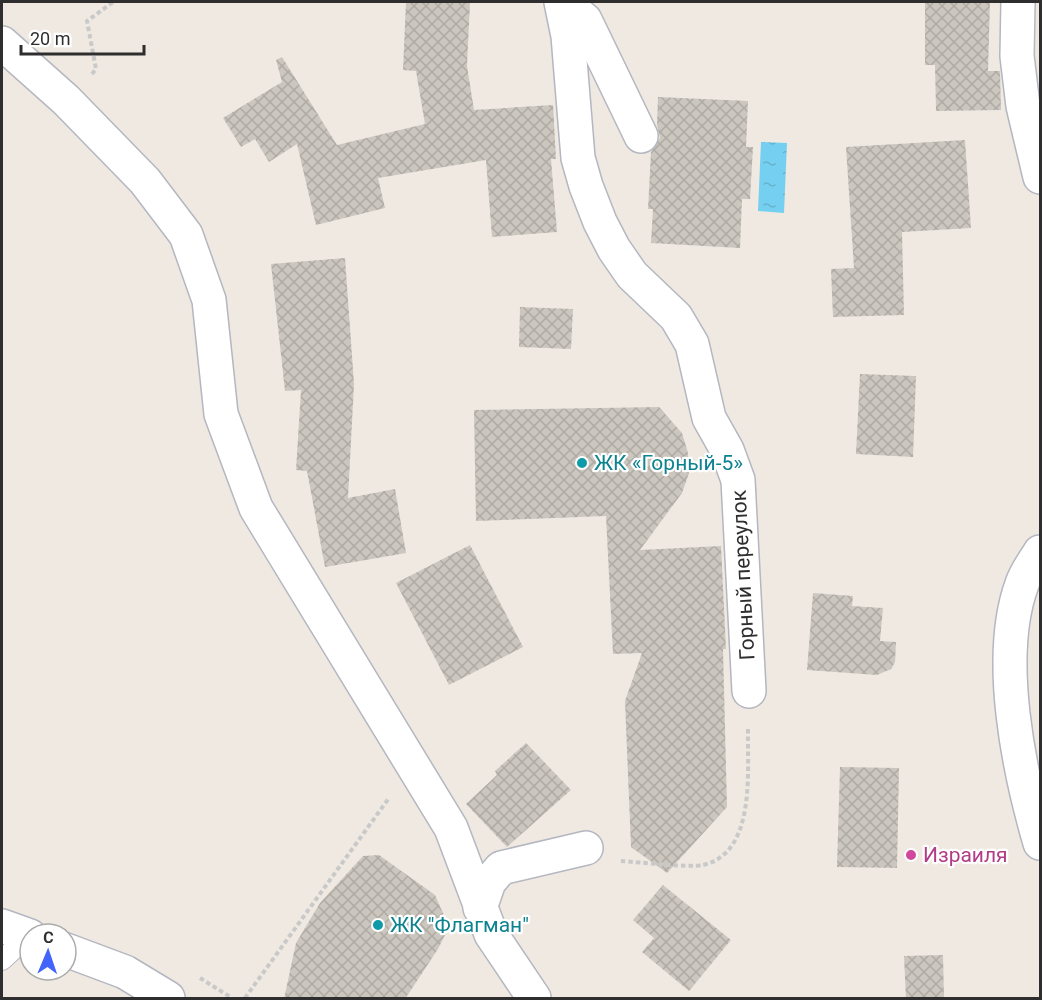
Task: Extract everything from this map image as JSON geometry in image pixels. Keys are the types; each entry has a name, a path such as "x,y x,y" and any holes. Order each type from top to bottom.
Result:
{"street":[{"path":"562,2 585,20 641,136"},
{"name":"Горный переулок","path":"562,2 568,36 578,158 586,186 600,222 626,266 676,317 692,344 709,418 727,450 738,480 749,691"},
{"path":"1018,2 1017,56 1021,86 1041,177"},
{"path":"2,43 66,100 145,181 186,235 209,300 221,414 256,508 451,828 491,934 534,999"},
{"path":"1041,552 1022,582 1010,647 1023,782 1041,843"},
{"path":"480,908 489,882 501,868 586,848"},
{"path":"78,954 125,972 168,999"}],"lane":[{"path":"2,960 18,936"}],"path":[{"path":"66,100 96,69 87,21 113,2"},
{"path":"586,848 608,860 703,865 718,858 734,843 745,820 749,691"},
{"path":"245,999 412,765"}],"water":[{"path":"761,142 787,143 784,213 758,211"}],"building":[{"path":"406,2 470,2 467,66 474,110 553,105 556,159 551,159 557,232 492,237 486,160 378,178 385,208 316,225 297,144 269,162 255,139 241,147 223,118 282,82 276,60 282,57 337,145 425,124 416,71 403,70"},
{"path":"925,2 990,2 988,71 1000,71 1001,110 936,111 935,65 925,65"},
{"path":"658,97 748,101 746,147 753,147 750,199 742,199 740,248 651,243 653,209 648,209 651,152 660,138 657,125"},
{"path":"965,140 971,228 902,232 904,315 833,317 831,269 854,268 846,147"},
{"path":"345,258 354,384 348,498 395,489 406,553 325,567 307,471 296,470 301,390 285,391 271,264"},
{"path":"520,307 573,309 571,349 519,347"},
{"path":"860,374 916,376 913,457 856,454"},
{"path":"659,407 682,433 688,453 689,473 682,493 640,550 721,546 726,649 723,649 727,807 667,873 631,847 625,701 642,653 613,654 606,516 476,521 474,410"},
{"path":"470,545 523,647 449,685 396,583"},
{"path":"813,593 853,596 852,606 883,608 880,641 896,642 895,662 891,669 877,675 807,670"},
{"path":"526,743 571,790 507,847 466,804 497,775 495,771"},
{"path":"840,767 899,768 897,868 837,867"},
{"name":"ЖК \"Флагман\"","path":"379,855 435,895 446,920 447,931 438,949 405,999 284,999 296,943 320,903 363,856"},
{"path":"663,885 731,940 689,991 642,952 654,938 633,920"},
{"path":"943,955 944,999 906,999 904,956"}],"place":[{"name":"ЖК «Горный-5»","path":"582,463"},
{"name":"Израиля","path":"911,855"},
{"name":"ЖК \"Флагман\"","path":"378,925"}]}
